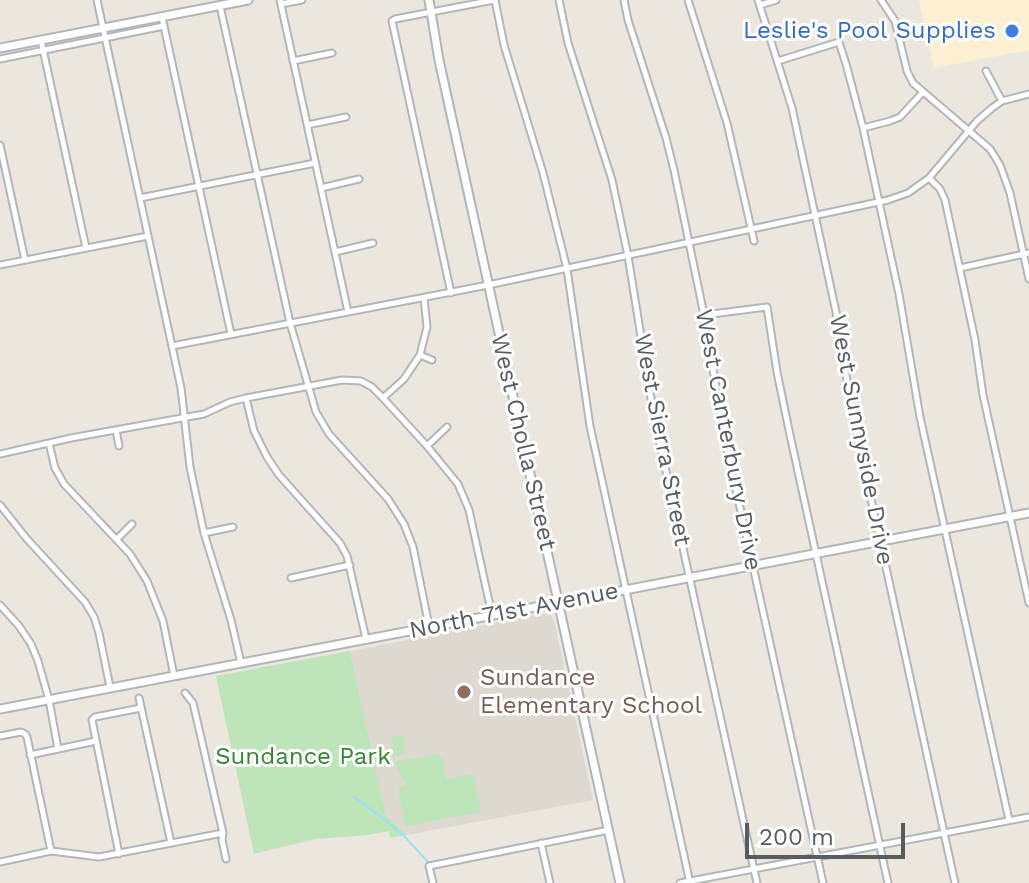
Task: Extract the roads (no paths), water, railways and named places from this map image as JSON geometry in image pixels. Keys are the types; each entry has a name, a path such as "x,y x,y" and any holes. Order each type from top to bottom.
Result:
{"street":[{"path":"97,0 172,346 185,417 190,467 204,533 241,663"},
{"path":"0,48 248,0"},
{"path":"302,0 281,2 348,312"},
{"name":"West Cholla Street","path":"429,0 439,60 620,883"},
{"path":"451,293 392,21 495,0 504,45 543,173 567,269 590,426 689,882"},
{"name":"West Sierra Street","path":"559,0 568,43 612,180 628,256 654,417 757,883"},
{"name":"West Canterbury Drive","path":"624,0 666,138 704,315 719,409 823,883"},
{"path":"688,0 727,123 754,241"},
{"path":"759,2 776,0"},
{"path":"881,0 897,26 909,77 990,149 1004,174 1026,254 1029,279"},
{"name":"West Sunnyside Drive","path":"759,2 792,108 836,312 852,412 955,883"},
{"path":"220,6 290,323 316,412 324,427 388,499 404,524 413,547 429,626"},
{"path":"162,17 231,334"},
{"path":"0,59 164,26"},
{"path":"41,40 86,248"},
{"path":"778,61 839,42 863,128 907,335 920,417 1009,820"},
{"path":"293,61 332,53"},
{"path":"986,71 1002,101"},
{"path":"863,128 900,117 923,92"},
{"path":"172,346 451,293 879,202 908,193 929,178 984,114 1002,101 1029,94"},
{"path":"307,125 346,117"},
{"path":"0,145 25,260"},
{"path":"140,198 316,163"},
{"path":"929,178 943,193 1029,603"},
{"path":"321,188 359,179"},
{"path":"0,265 148,236"},
{"path":"335,252 373,243"},
{"path":"960,268 1026,254"},
{"path":"383,398 404,379 420,355 427,327 424,298"},
{"path":"704,315 767,307 777,372 888,883"},
{"path":"420,355 432,360"},
{"path":"0,454 204,414 246,398 342,380 367,383 427,446 462,492 469,510 492,615"},
{"path":"246,398 254,431 267,457 279,475 340,543 347,556 366,639"},
{"path":"427,446 447,427"},
{"path":"116,430 119,446"},
{"path":"49,443 55,468 64,484 117,539 142,572 163,621 174,676"},
{"path":"0,505 85,602 99,633 110,688"},
{"name":"North 71st Avenue","path":"0,709 1029,513"},
{"path":"117,539 132,524"},
{"path":"204,533 233,527"},
{"path":"291,578 350,565"},
{"path":"0,605 31,644 42,672 58,749"},
{"path":"185,693 193,703 223,833 226,859"},
{"path":"139,698 171,843"},
{"path":"119,854 92,720 141,708"},
{"path":"0,736 25,734 51,851"},
{"path":"30,755 96,741"},
{"path":"680,883 1029,817"},
{"path":"433,883 429,866 609,830"},
{"path":"0,861 51,851 99,857 223,833"},
{"path":"541,843 550,883"}],"waterway":[{"path":"354,797 404,836 430,864"}],"place":[{"name":"Leslie's Pool Supplies","path":"1012,31"},
{"name":"Sundance Elementary School","path":"464,692"}],"park label":[{"name":"Sundance Park","path":"303,757"}]}
